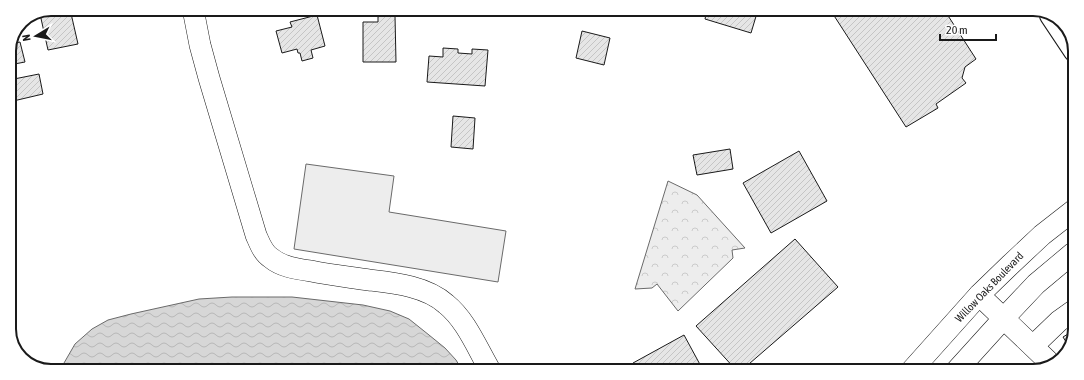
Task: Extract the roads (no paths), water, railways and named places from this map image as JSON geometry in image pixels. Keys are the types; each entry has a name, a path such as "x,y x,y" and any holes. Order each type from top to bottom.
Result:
{"street":[{"path":"194,16 209,78 256,235 262,248 270,258 280,264 297,269 402,284 419,289 434,296 446,304 463,322 487,364"},
{"name":"Willow Oaks Boulevard","path":"917,364 979,295 1042,235 1068,215"},
{"path":"962,364 1036,284 1068,259"},
{"path":"979,295 1047,361"},
{"path":"1033,346 1059,321 1068,315"}],"water":[{"path":"232,297 292,297 363,305 390,311 409,319 445,348 458,364 64,364 75,344 92,329 108,320 199,299"}]}
